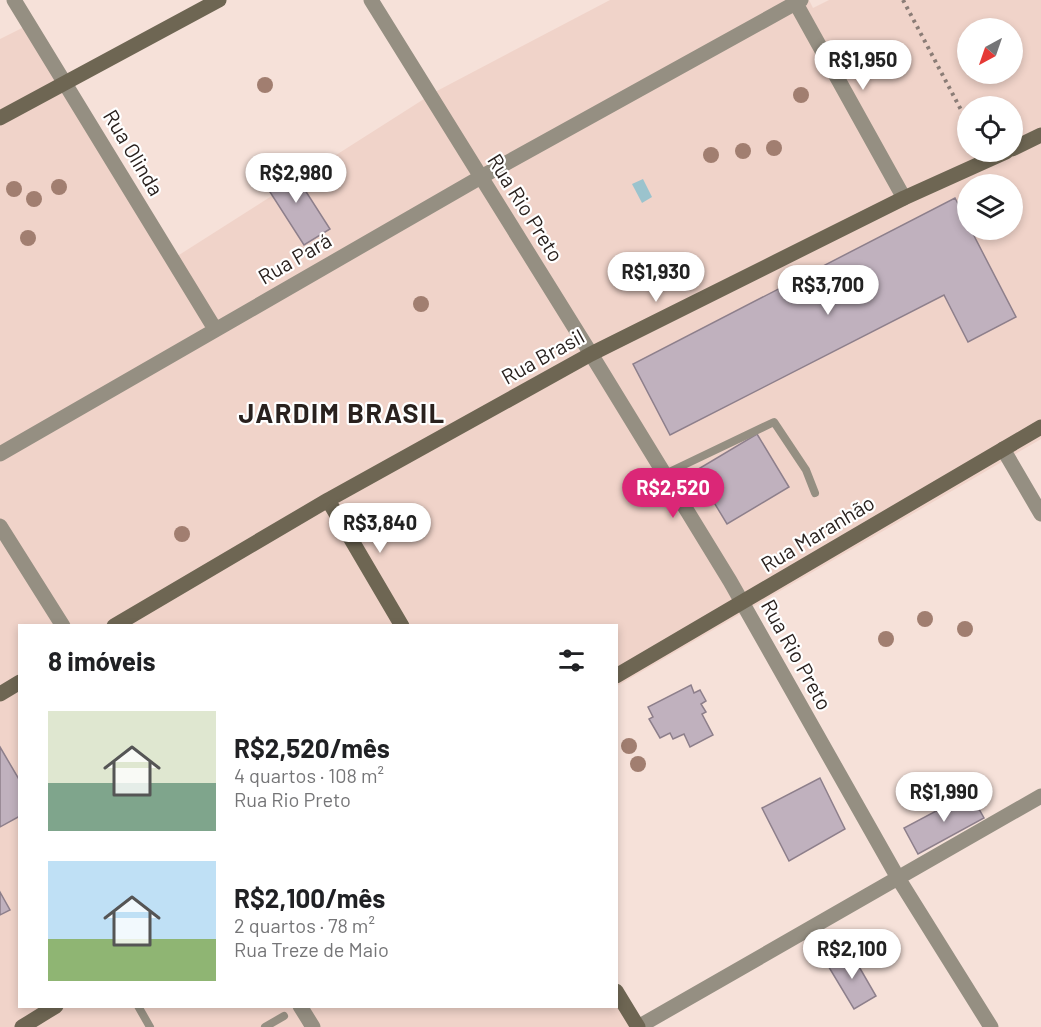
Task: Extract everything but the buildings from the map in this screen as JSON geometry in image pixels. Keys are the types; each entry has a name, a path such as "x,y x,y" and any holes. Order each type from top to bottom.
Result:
{"street":[{"name":"Rua Olinda","path":"14,0 215,329"},
{"path":"0,118 219,0"},
{"name":"Rua Rio Preto","path":"371,0 665,474 743,604 898,878 991,1027"},
{"path":"797,1 904,198"},
{"name":"Rua Pará","path":"0,454 481,177 797,1"},
{"path":"1023,144 1041,135"},
{"name":"Rua Brasil","path":"117,624 328,500 591,354 904,198 984,162"},
{"name":"Rua Maranhão","path":"618,675 743,604 1041,427"},
{"path":"1003,449 1041,514"},
{"path":"328,500 401,624"},
{"path":"0,526 62,624"},
{"path":"0,693 18,683"},
{"path":"618,994 638,1027 1041,796"},
{"path":"22,1027 53,1008"},
{"path":"301,1008 313,1027"}],"lane":[{"path":"665,474 774,422 806,470 815,493"},
{"path":"139,1008 150,1027"},
{"path":"265,1027 284,1016"}],"path":[{"path":"903,0 957,102"}],"shaded area":[{"path":"610,0 809,0 813,8 829,0 1041,0 1041,439 618,685 618,624 18,624 18,1008 618,1008 618,987 641,1027 0,1027 0,39 26,26 168,262 435,92"}],"water":[{"path":"643,179 652,197 642,203 632,184"}],"district":[{"name":"JARDIM BRASIL","path":"342,414"}]}
